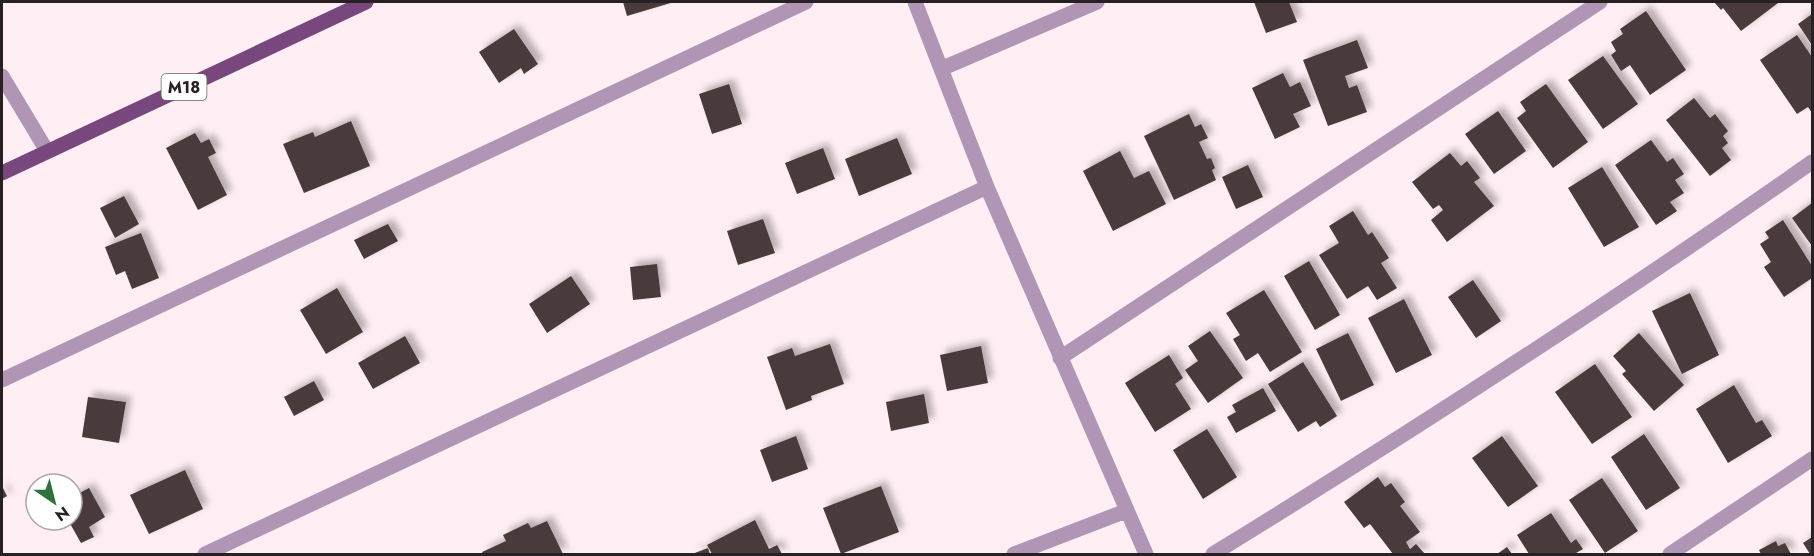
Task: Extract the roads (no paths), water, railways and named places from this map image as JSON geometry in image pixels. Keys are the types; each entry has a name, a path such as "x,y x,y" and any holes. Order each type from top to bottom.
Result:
{"main road":[{"name":"M18","path":"2,173 366,2"}],"street":[{"path":"2,380 806,2"},
{"path":"915,2 943,68 987,187 1146,555"},
{"path":"943,68 1097,2"},
{"path":"1060,358 1600,2"},
{"path":"2,76 47,151"},
{"path":"1214,555 1430,420 1681,254 1812,162"},
{"path":"205,555 987,187"},
{"path":"1670,555 1812,459"},
{"path":"1014,555 1126,511"}]}
